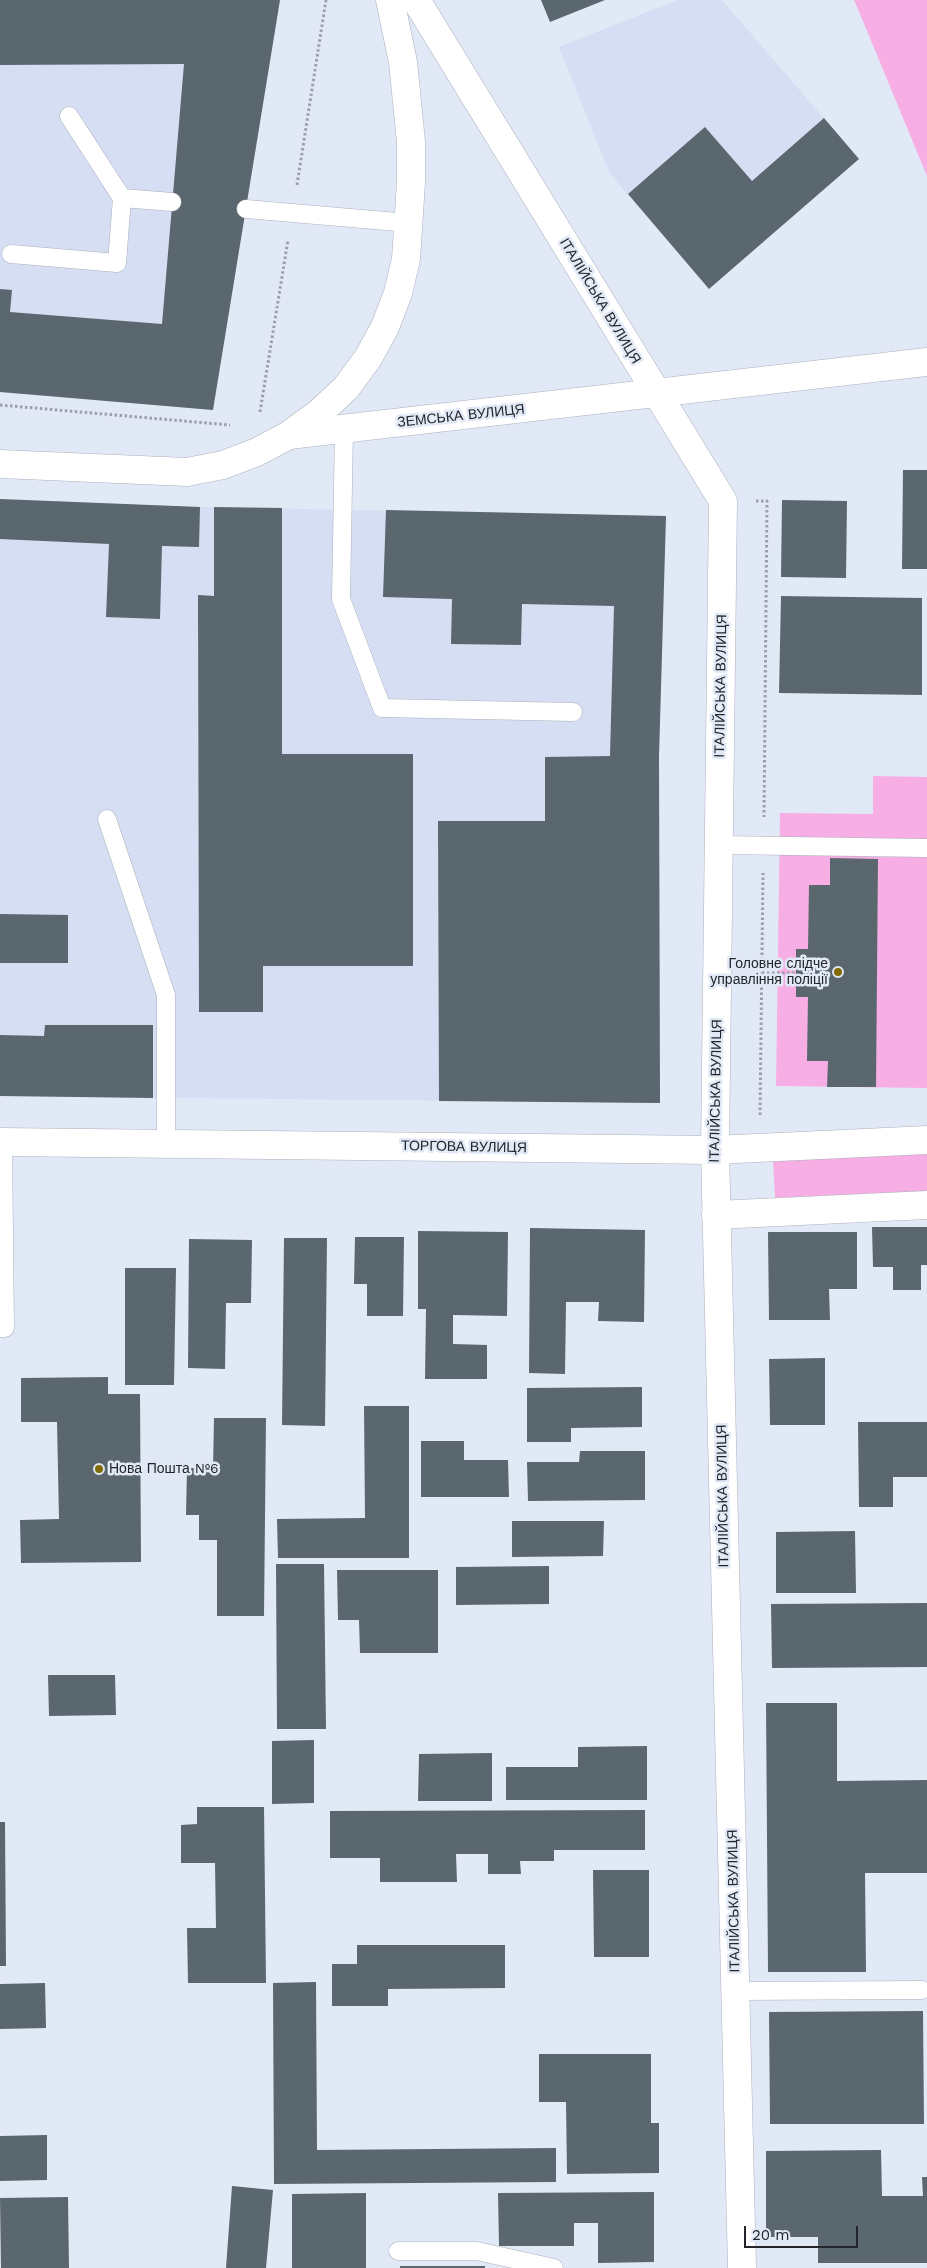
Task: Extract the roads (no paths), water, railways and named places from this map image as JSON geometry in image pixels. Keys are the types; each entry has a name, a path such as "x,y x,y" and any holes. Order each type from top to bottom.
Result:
{"street":[{"path":"289,435 319,413 346,388 368,358 385,327 398,293 406,258 411,142 403,62 390,0"},
{"name":"ІТАЛІЙСЬКА ВУЛИЦЯ","path":"416,0 723,501 715,1150 742,2268"},
{"name":"ЗЕМСЬКА ВУЛИЦЯ","path":"0,464 187,472 223,464 258,452 289,435 927,362"},
{"name":"ТОРГОВА ВУЛИЦЯ","path":"2,1142 715,1150 927,1140"},
{"path":"716,1215 927,1205"}],"lane":[{"path":"11,254 117,263 122,198 69,116"},
{"path":"122,198 172,202"},
{"path":"246,209 409,223"},
{"path":"344,429 341,599 382,708 573,712"},
{"path":"106,819 166,995 166,1144"},
{"path":"719,845 927,848"},
{"path":"0,1328 5,1328 2,1142"},
{"path":"736,1991 922,1990"},
{"path":"398,2251 477,2251 554,2268"}],"place":[{"name":"Головне слідче управління поліції","path":"838,972"},
{"name":"Нова Пошта №6","path":"99,1469"}]}
